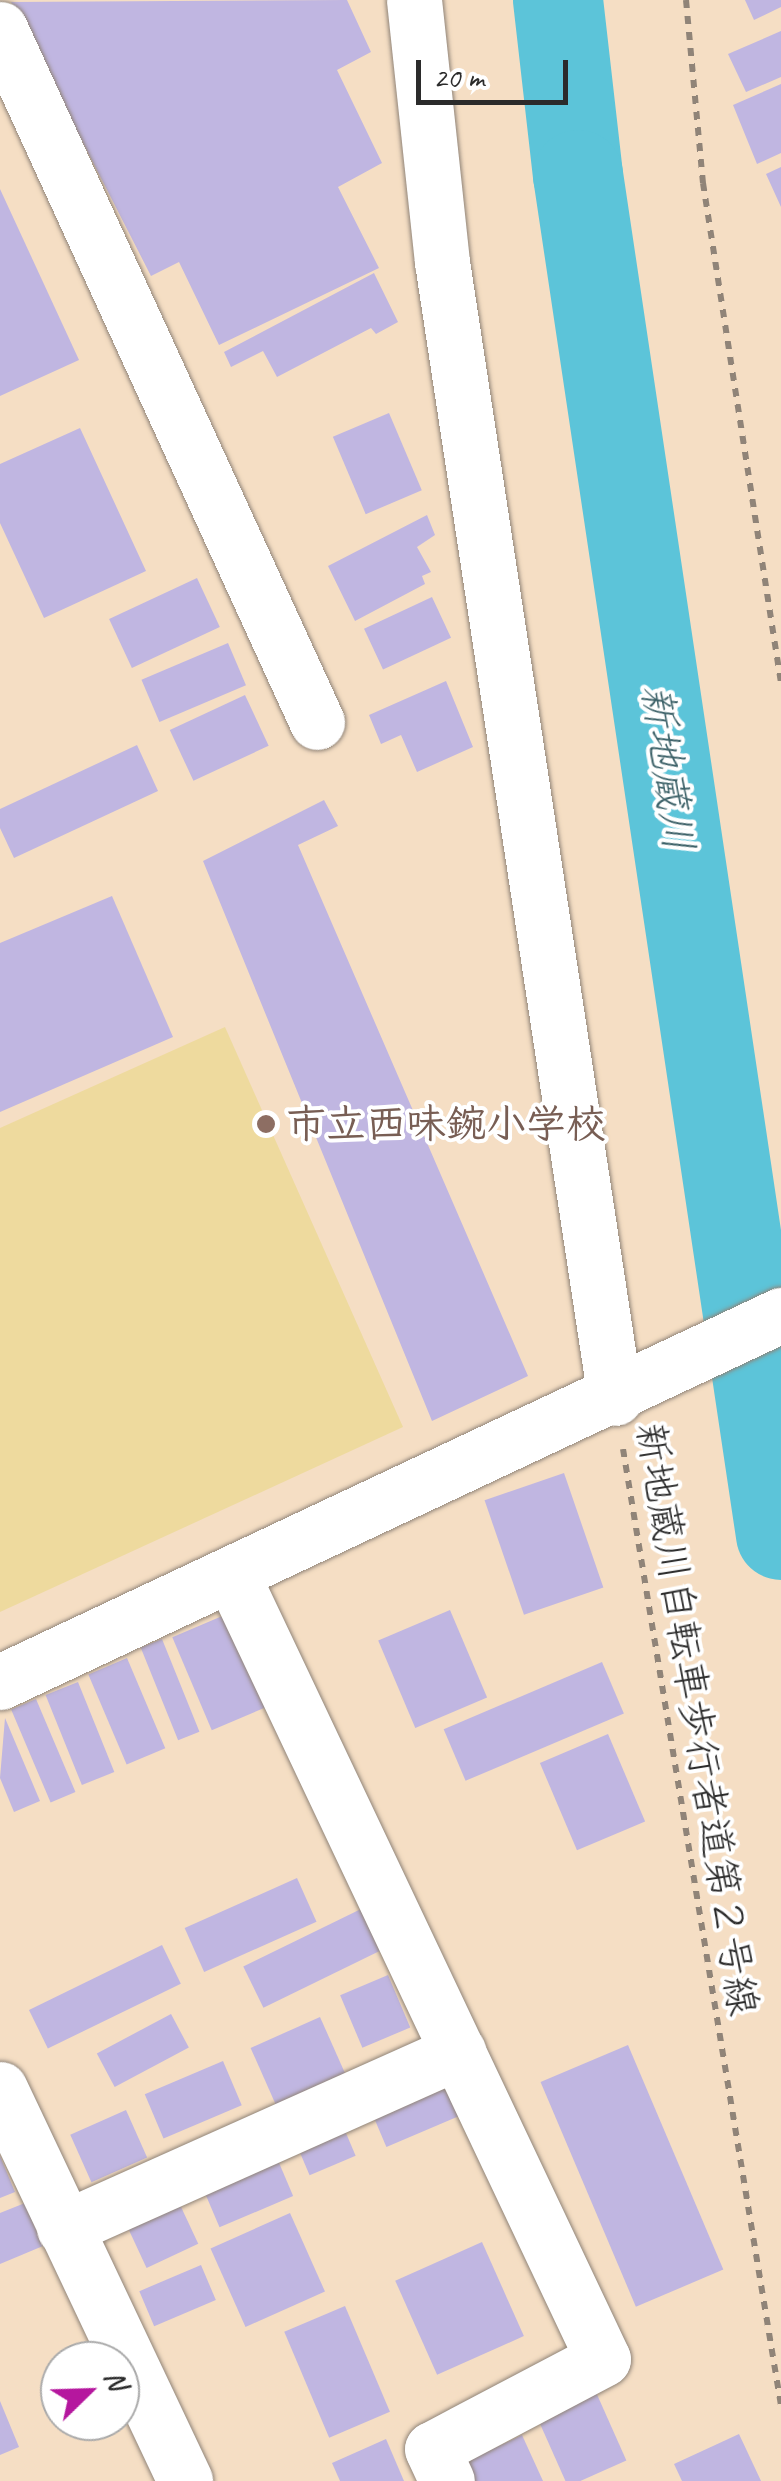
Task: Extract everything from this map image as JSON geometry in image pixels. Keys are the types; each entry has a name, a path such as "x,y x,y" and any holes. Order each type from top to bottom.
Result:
{"street":[{"path":"414,0 442,262 615,1398"},
{"path":"0,29 317,722"},
{"path":"0,1682 615,1398 781,1316"},
{"path":"232,1575 603,2360 432,2449 447,2481"},
{"path":"64,2228 458,2052"},
{"path":"4,2106 185,2481"}],"path":[{"path":"686,0 703,184 781,683"},
{"name":"新地蔵川自転車歩行者道第２号線","path":"615,1398 781,2405"}],"sand":[{"path":"225,1027 403,1427 0,1612 0,1128"}],"building":[{"path":"347,0 371,52 337,70 382,163 338,187 379,268 219,345 179,262 151,276 11,2"},
{"path":"745,0 781,0 781,7 754,20"},
{"path":"781,31 781,77 746,92 728,54"},
{"path":"781,84 781,153 757,164 733,105"},
{"path":"781,167 781,207 766,174"},
{"path":"0,189 79,360 0,396"},
{"path":"374,273 398,322 376,334 371,328 277,377 263,351 231,367 224,352"},
{"path":"389,413 422,490 366,514 333,437"},
{"path":"80,428 146,571 44,618 0,523 0,464"},
{"path":"427,515 435,535 417,547 431,572 422,576 425,584 355,621 328,566"},
{"path":"197,578 220,627 132,668 109,619"},
{"path":"432,597 451,638 383,669 364,629"},
{"path":"228,643 246,685 159,722 141,680"},
{"path":"446,681 473,747 417,772 401,735 381,744 369,715"},
{"path":"245,695 269,746 193,781 170,730"},
{"path":"137,745 158,791 14,858 0,828 0,809"},
{"path":"324,800 338,826 298,845 528,1376 432,1421 203,861"},
{"path":"112,896 173,1037 0,1112 0,943"},
{"path":"564,1473 603,1587 524,1615 485,1500"},
{"path":"450,1610 487,1697 415,1728 378,1640"},
{"path":"234,1611 273,1704 212,1730 172,1637"},
{"path":"162,1639 199,1732 178,1740 141,1648"},
{"path":"127,1658 165,1748 127,1765 88,1674"},
{"path":"602,1662 624,1714 466,1781 444,1729"},
{"path":"78,1682 114,1772 82,1785 46,1695"},
{"path":"36,1699 75,1792 51,1803 11,1710"},
{"path":"5,1718 40,1801 14,1812 0,1778"},
{"path":"608,1734 645,1821 577,1850 540,1763"},
{"path":"297,1878 317,1922 204,1972 185,1928"},
{"path":"361,1909 381,1950 263,2008 243,1966"},
{"path":"162,1945 181,1984 48,2049 29,2010"},
{"path":"388,1975 410,2027 362,2048 340,1995"},
{"path":"171,2014 189,2048 115,2087 97,2053"},
{"path":"320,2017 346,2075 277,2106 251,2048"},
{"path":"628,2045 723,2270 636,2307 541,2082"},
{"path":"223,2061 242,2105 164,2138 145,2094"},
{"path":"443,2073 461,2115 386,2147 368,2105"},
{"path":"126,2110 147,2158 91,2182 70,2135"},
{"path":"340,2119 356,2156 310,2175 294,2139"},
{"path":"274,2151 293,2196 220,2227 200,2182"},
{"path":"0,2156 15,2192 0,2198"},
{"path":"175,2194 198,2244 147,2268 123,2218"},
{"path":"25,2203 43,2246 0,2264 0,2213"},
{"path":"290,2213 325,2292 246,2327 211,2248"},
{"path":"482,2242 524,2336 437,2375 395,2281"},
{"path":"201,2265 216,2300 154,2326 139,2291"},
{"path":"345,2306 390,2412 329,2438 284,2332"},
{"path":"591,2381 626,2460 580,2481 565,2481 533,2407"},
{"path":"0,2401 19,2447 0,2455"},
{"path":"739,2434 761,2481 682,2481 674,2464"},
{"path":"522,2435 543,2481 474,2481 465,2462"},
{"path":"386,2439 404,2481 340,2481 332,2463"}],"waterway":[{"name":"新地蔵川","path":"558,0 578,175 781,1535"}],"place":[{"name":"市立西味鋺小学校","path":"266,1124"}]}
